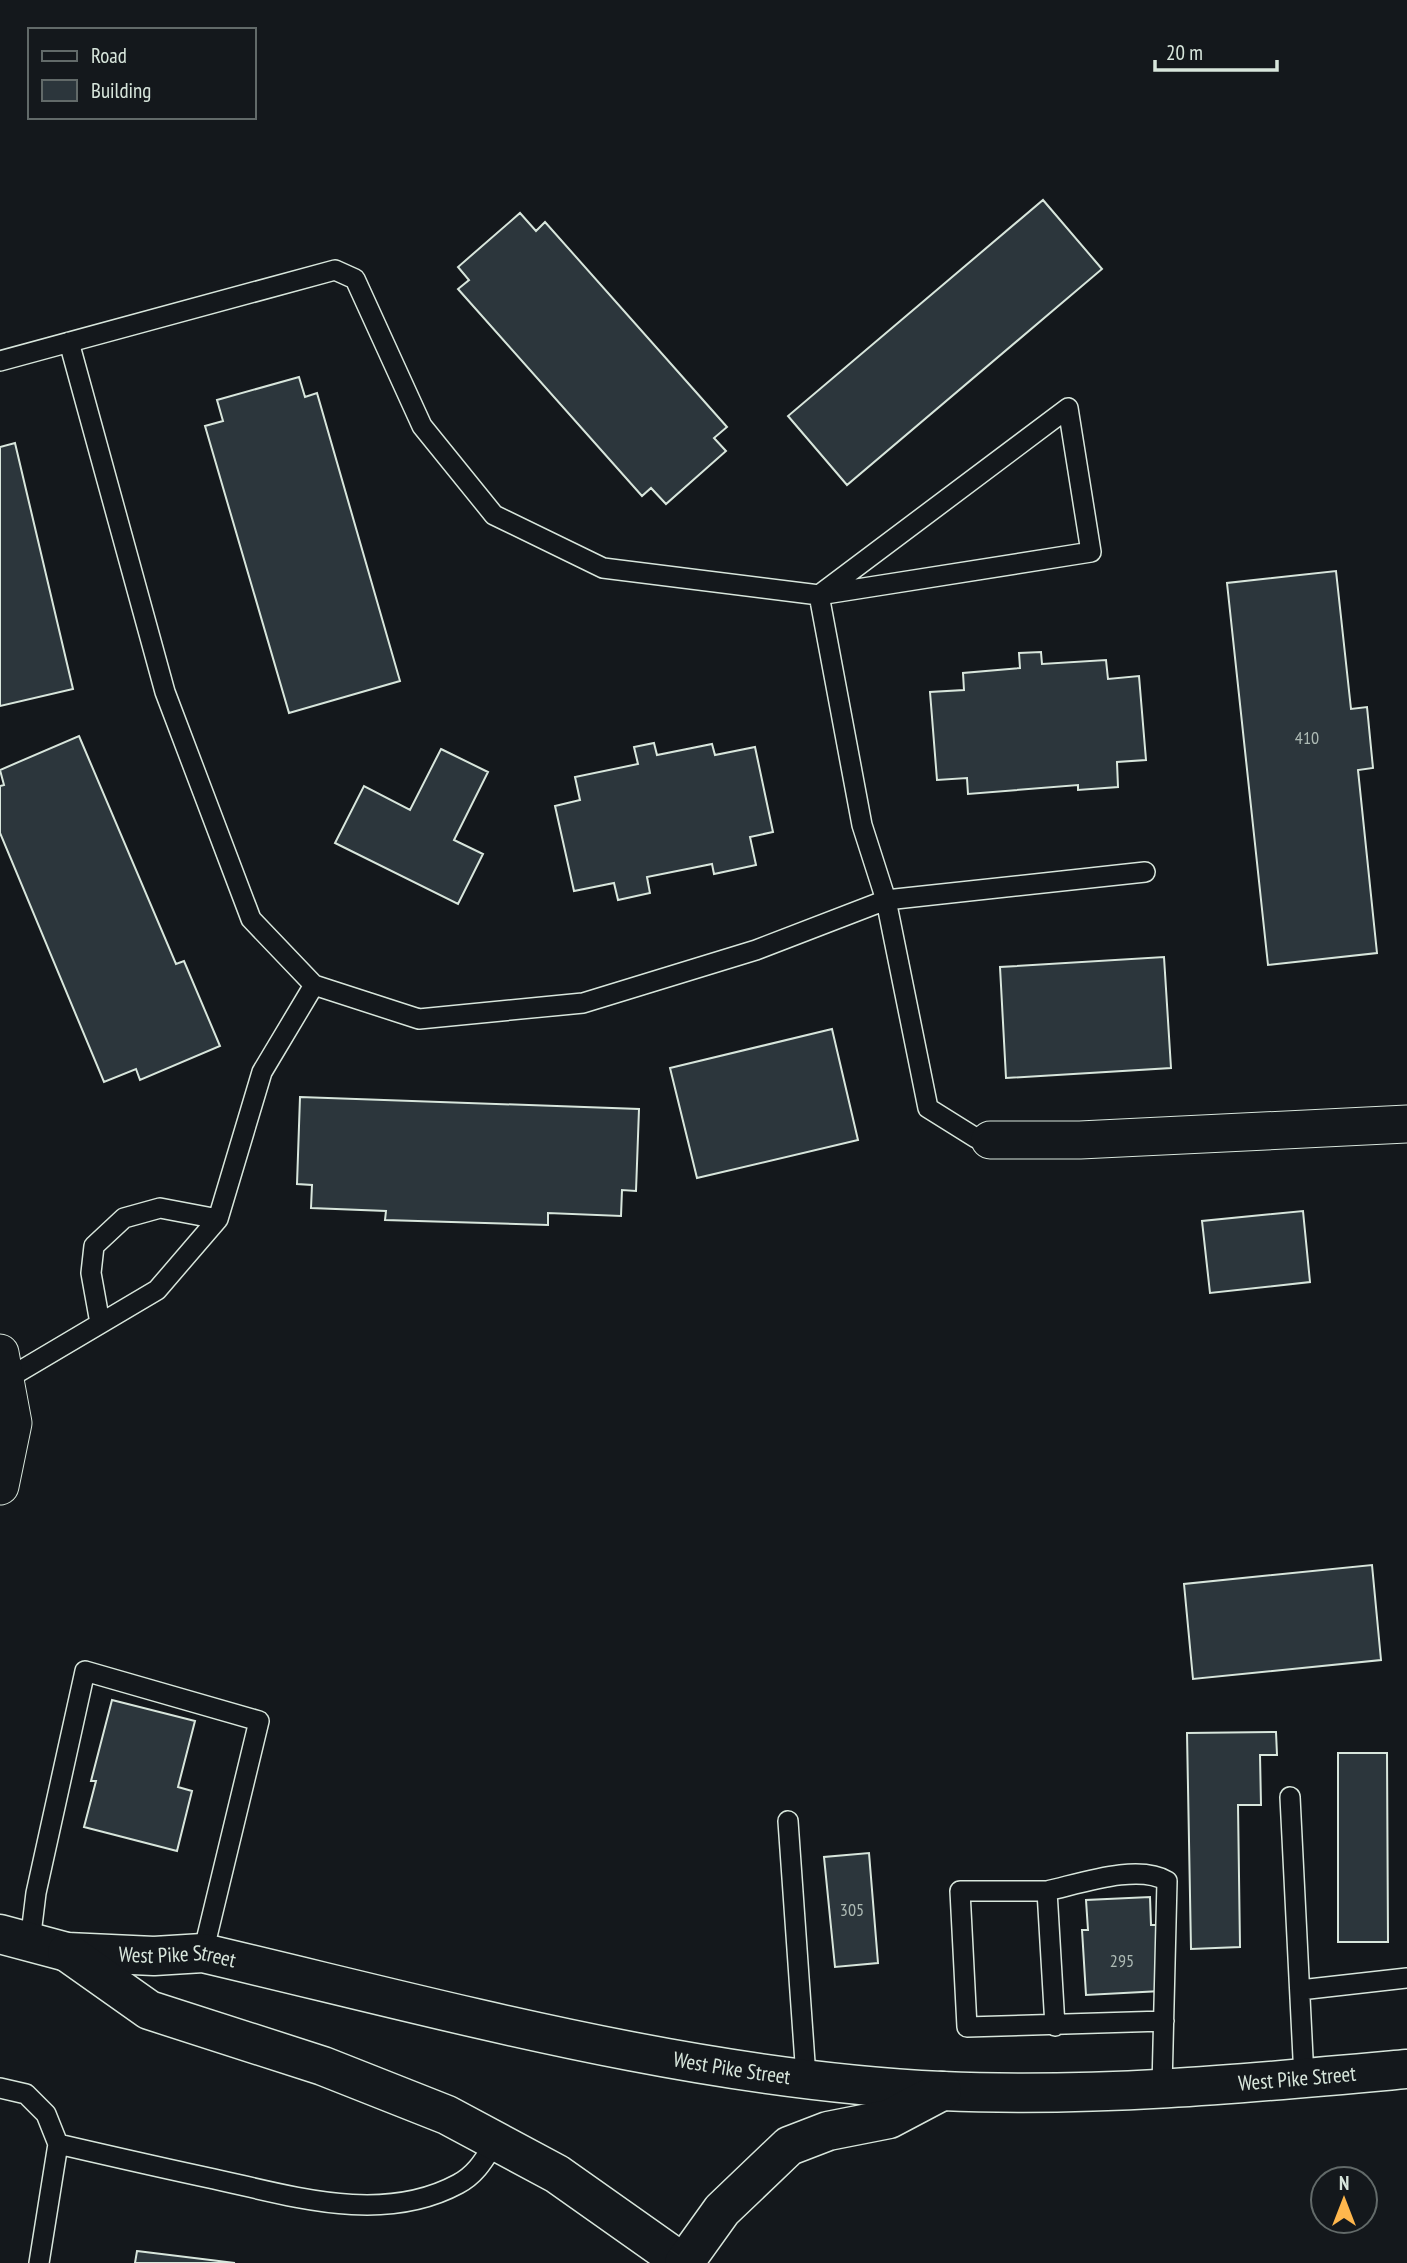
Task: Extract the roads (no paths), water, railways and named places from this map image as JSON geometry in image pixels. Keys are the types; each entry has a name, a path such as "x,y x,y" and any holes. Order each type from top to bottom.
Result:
{"main road":[{"name":"West Pike Street","path":"15,1938 67,1952 154,1956 203,1953 606,2048 806,2077 942,2091 1073,2091 1162,2087 1407,2069"},
{"name":"West Pike Street","path":"67,1952 149,2010 385,2089 496,2141 556,2174 684,2263"},
{"path":"684,2263 723,2210 789,2146 828,2131 889,2119 942,2091"}],"street":[{"path":"990,1140 1080,1140 1407,1124"},
{"path":"0,1486 13,1423 2,1366"}],"lane":[{"path":"0,360 335,270 355,279 422,426 494,515 603,568 819,595 1091,552 1068,408 819,595"},
{"path":"69,342 165,692 251,919 314,985 419,1018 583,1003 756,950 886,900 1144,872"},
{"path":"819,595 862,825 886,900 928,1108 976,1138 990,1140"},
{"path":"2,1366 100,1323 157,1290 218,1219 262,1072 314,985"},
{"path":"100,1323 91,1273 94,1246 124,1218 160,1208 218,1219"},
{"path":"15,1938 36,1893 85,1671 258,1721 203,1953"},
{"path":"1290,1797 1304,2078"},
{"path":"788,1821 806,2077"},
{"path":"1162,2087 1164,2021 1167,1881 1158,1875 1113,1876 1046,1891 960,1891 967,2027 1164,2021"},
{"path":"1046,1891 1055,2026"},
{"path":"1300,1990 1407,1978"},
{"path":"0,2088 26,2094 46,2114 58,2144 39,2263"},
{"path":"58,2144 315,2202 363,2206 396,2204 458,2185 477,2171 496,2141"}]}
